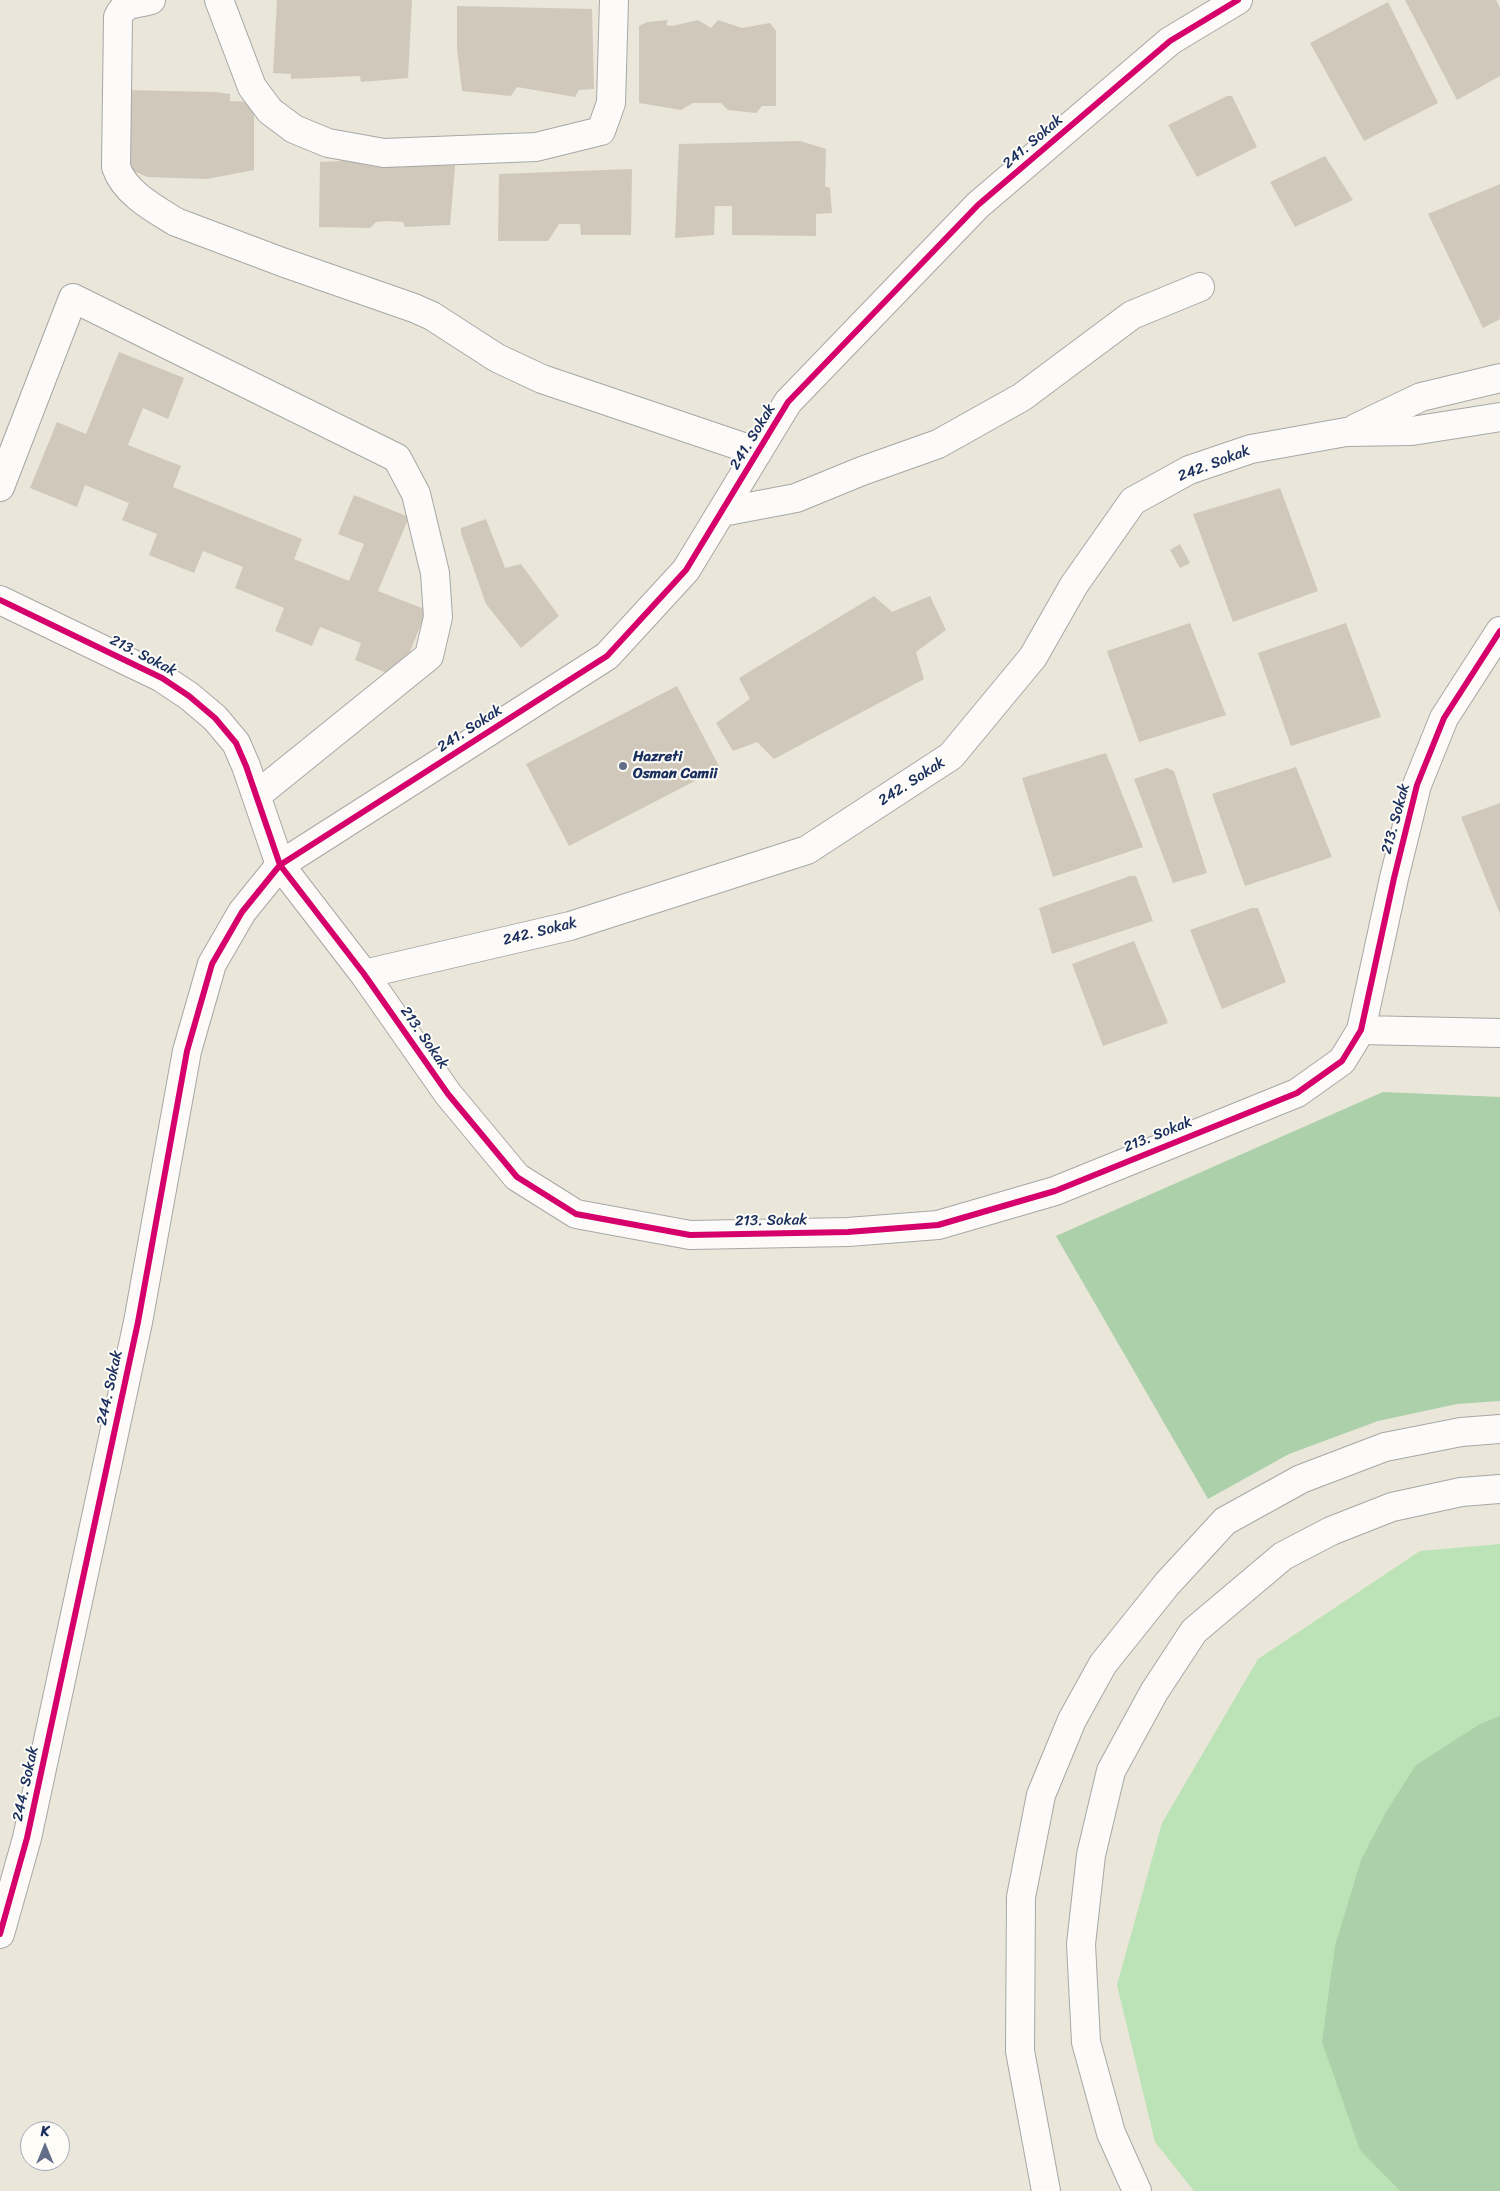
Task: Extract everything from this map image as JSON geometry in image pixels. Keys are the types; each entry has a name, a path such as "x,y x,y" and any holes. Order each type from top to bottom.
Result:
{"main road":[{"path":"150,0 130,3 122,8 118,17 116,167 120,177 150,206 176,222 432,316 478,347 534,375 758,452"},
{"path":"219,0 252,87 270,111 294,129 328,143 384,153 536,147 601,131 611,103 614,0"},
{"name":"241. Sokak","path":"280,866 607,656 686,570 788,402 978,205 1170,41 1238,0"},
{"path":"722,512 796,498 862,471 938,444 1022,397 1132,315 1200,287"},
{"path":"0,487 73,298 398,458 416,494 435,573 438,617 429,656 257,795"},
{"name":"242. Sokak","path":"1346,432 1421,398 1500,378"},
{"name":"242. Sokak","path":"364,974 570,926 807,850 951,756 1033,657 1074,585 1133,501 1189,470 1251,449 1346,432 1412,431 1500,417"},
{"name":"213. Sokak","path":"0,600 162,678 189,696 215,718 236,743 257,795 280,866 364,974 448,1094 517,1177 576,1214 690,1235 848,1232 938,1225 1055,1191 1297,1093 1342,1061 1361,1030 1394,878 1417,785 1444,718 1500,631"},
{"name":"244. Sokak","path":"0,1934 27,1838 136,1332 187,1051 212,964 242,912 280,866"},
{"path":"1361,1030 1500,1033"},
{"path":"1046,2191 1020,2051 1021,1897 1040,1795 1072,1720 1103,1664 1167,1584 1225,1521 1301,1479 1385,1447 1461,1432 1500,1429"},
{"path":"1137,2191 1112,2133 1086,2042 1081,1944 1091,1855 1112,1771 1154,1692 1194,1631 1283,1556 1331,1530 1392,1507 1461,1492 1500,1489"}],"green space":[{"path":"1383,1092 1500,1097 1500,1401 1457,1404 1378,1421 1289,1454 1208,1499 1056,1236"},
{"path":"1500,1544 1500,2191 1194,2191 1155,2142 1117,1985 1162,1823 1258,1659 1420,1551"},
{"path":"1500,1716 1500,2191 1400,2191 1360,2150 1322,2042 1335,1946 1361,1860 1386,1812 1416,1765 1480,1724"}],"building":[{"path":"277,0 412,0 408,78 361,82 360,76 291,79 291,74 273,73"},
{"path":"1405,0 1496,0 1500,8 1500,76 1457,100"},
{"path":"1388,2 1438,103 1364,141 1310,43"},
{"path":"457,6 592,9 594,89 579,90 575,97 517,87 511,96 462,91 457,48"},
{"path":"668,20 666,25 672,26 698,20 711,28 718,20 742,28 770,23 776,31 776,106 762,106 756,113 728,110 721,103 693,103 681,110 639,103 639,26 647,22"},
{"path":"123,90 216,92 230,94 230,101 254,102 254,170 207,179 147,177 123,166"},
{"path":"1227,96 1232,96 1257,147 1197,177 1168,125"},
{"path":"800,141 826,149 825,186 830,188 832,213 816,214 816,236 732,235 732,206 715,206 714,235 675,238 679,144"},
{"path":"456,155 450,225 405,227 403,222 389,221 376,222 370,228 319,227 320,162"},
{"path":"1325,156 1353,200 1295,227 1270,182"},
{"path":"632,169 631,235 581,235 580,224 559,224 548,241 498,241 499,174"},
{"path":"1500,184 1500,319 1483,328 1428,214"},
{"path":"119,352 184,378 168,419 143,408 128,445 181,466 173,487 302,539 294,559 349,581 364,544 338,534 354,495 409,517 378,591 427,610 399,678 355,660 361,643 320,627 312,646 275,631 284,608 235,588 243,567 203,551 194,573 149,555 157,534 122,520 129,503 85,485 77,507 30,488 57,422 86,434"},
{"path":"1280,488 1318,591 1233,622 1193,514"},
{"path":"486,519 505,568 521,564 559,616 521,648 486,604 461,533 461,528"},
{"path":"1180,544 1190,563 1180,568 1170,550"},
{"path":"874,596 892,612 930,596 946,630 916,652 924,679 774,759 757,742 733,751 716,723 750,699 739,678"},
{"path":"1190,623 1226,715 1139,742 1107,651"},
{"path":"1346,623 1381,717 1291,746 1258,653"},
{"name":"Hazreti Osman Camii","path":"677,686 720,768 569,846 526,764"},
{"path":"1106,753 1143,847 1053,877 1022,778"},
{"path":"1296,767 1332,857 1245,886 1212,794"},
{"path":"1167,768 1174,771 1207,873 1173,883 1134,779"},
{"path":"1500,803 1500,914 1461,817"},
{"path":"1130,876 1136,876 1153,921 1052,954 1039,908"},
{"path":"1252,908 1258,908 1286,982 1222,1009 1190,930"},
{"path":"1134,941 1168,1023 1103,1046 1072,964"}],"cycle path":[{"path":"0,1934 27,1838 138,1322 187,1051 212,964 242,912 280,865 607,656 686,570 788,402 978,205 1170,41 1238,0"},
{"path":"0,600 162,678 189,696 215,718 236,743 246,766 280,865 364,974 448,1094 517,1177 576,1214 690,1235 848,1232 938,1225 1055,1191 1297,1093 1342,1061 1361,1030 1394,878 1417,785 1444,718 1500,631"}],"place":[{"name":"Hazreti Osman Camii","path":"623,766"}]}
